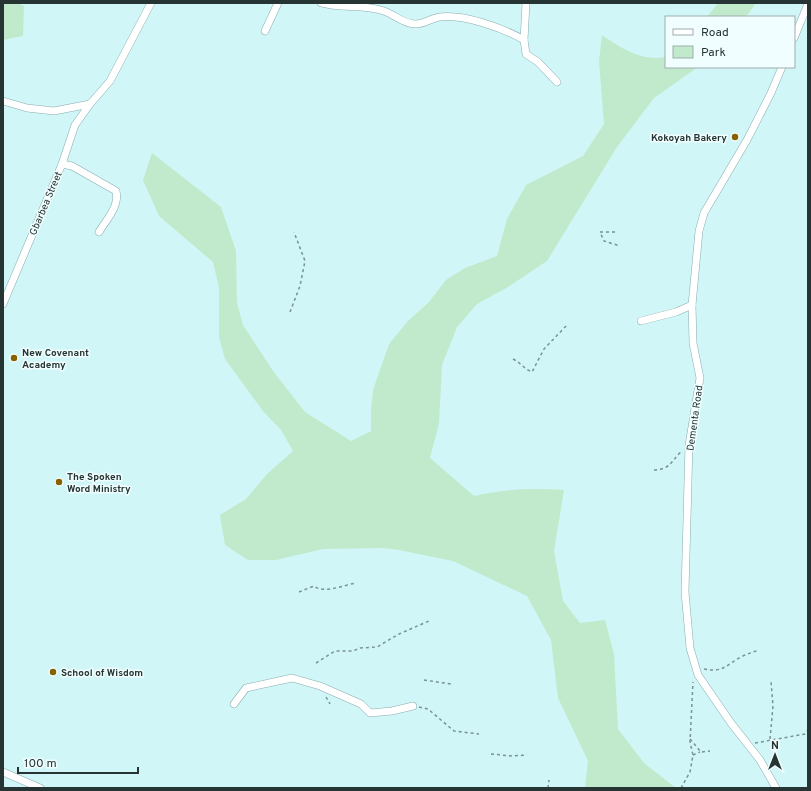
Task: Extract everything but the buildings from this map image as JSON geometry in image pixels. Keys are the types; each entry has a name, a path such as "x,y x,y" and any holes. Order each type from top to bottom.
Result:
{"street":[{"name":"Gbarbea Street","path":"3,304 62,164 75,125 90,104 110,81 151,3"},
{"path":"266,31 278,3"},
{"path":"320,3 382,10 395,16 403,23 415,24 440,17 486,23 524,40"},
{"path":"526,3 524,40 526,54 538,62 557,82"},
{"path":"795,36 808,4"},
{"name":"Dementa Road","path":"776,788 760,760 698,675 690,648 685,592 689,445 700,378 693,343 692,305 699,231 704,213 747,140 772,93 782,68"},
{"path":"3,101 28,108 54,111 90,104"},
{"path":"62,164 72,166 116,191 118,197 115,205 100,232"},
{"path":"641,321 676,312 692,305"},
{"path":"234,704 246,688 292,678 320,686 361,704 370,713 392,711 413,706"},
{"path":"3,772 40,788"}],"path":[{"path":"290,312 300,286 305,261 294,232"},
{"path":"615,232 600,232 604,241 620,246"},
{"path":"513,359 522,363 526,370 532,372 544,349 567,325"},
{"path":"654,470 663,469 673,463 678,454 689,445"},
{"path":"299,592 314,586 318,589 326,589 356,583"},
{"path":"316,664 336,651 353,651 360,648 377,647 399,634 429,621"},
{"path":"681,788 690,772 693,755 690,750 690,739 693,680 702,669 714,671 726,668 742,656 759,650"},
{"path":"424,680 451,684"},
{"path":"770,681 773,706 770,739"},
{"path":"413,706 428,709 454,731 479,734"},
{"path":"748,744 805,734 808,730"},
{"path":"690,739 695,747 701,752"},
{"path":"693,755 710,751"},
{"path":"491,754 512,756 527,755"},
{"path":"548,788 549,780"}],"green space":[{"path":"3,3 18,3 24,6 23,36 3,40"},
{"path":"718,3 756,3 747,16 708,16"},
{"path":"602,35 624,49 640,56 649,58 665,57 665,68 697,68 654,98 617,147 547,261 508,287 477,304 457,327 442,365 439,423 430,458 474,496 519,490 564,490 554,551 563,601 580,623 605,620 614,654 618,729 644,763 676,788 585,788 588,761 558,698 551,640 527,596 453,561 399,550 383,548 323,549 276,560 248,560 225,545 220,515 246,499 267,474 293,451 281,430 263,411 225,359 219,337 219,288 213,262 159,216 143,180 152,153 221,207 236,251 237,303 243,325 273,371 305,412 351,441 371,431 373,390 389,344 408,321 428,303 446,280 465,268 497,256 507,219 526,185 583,156 604,124 599,61"}],"place":[{"name":"Kokoyah Bakery","path":"735,137"},
{"name":"New Covenant Academy","path":"14,358"},
{"name":"The Spoken Word Ministry","path":"59,482"},
{"name":"School of Wisdom","path":"53,672"}]}
